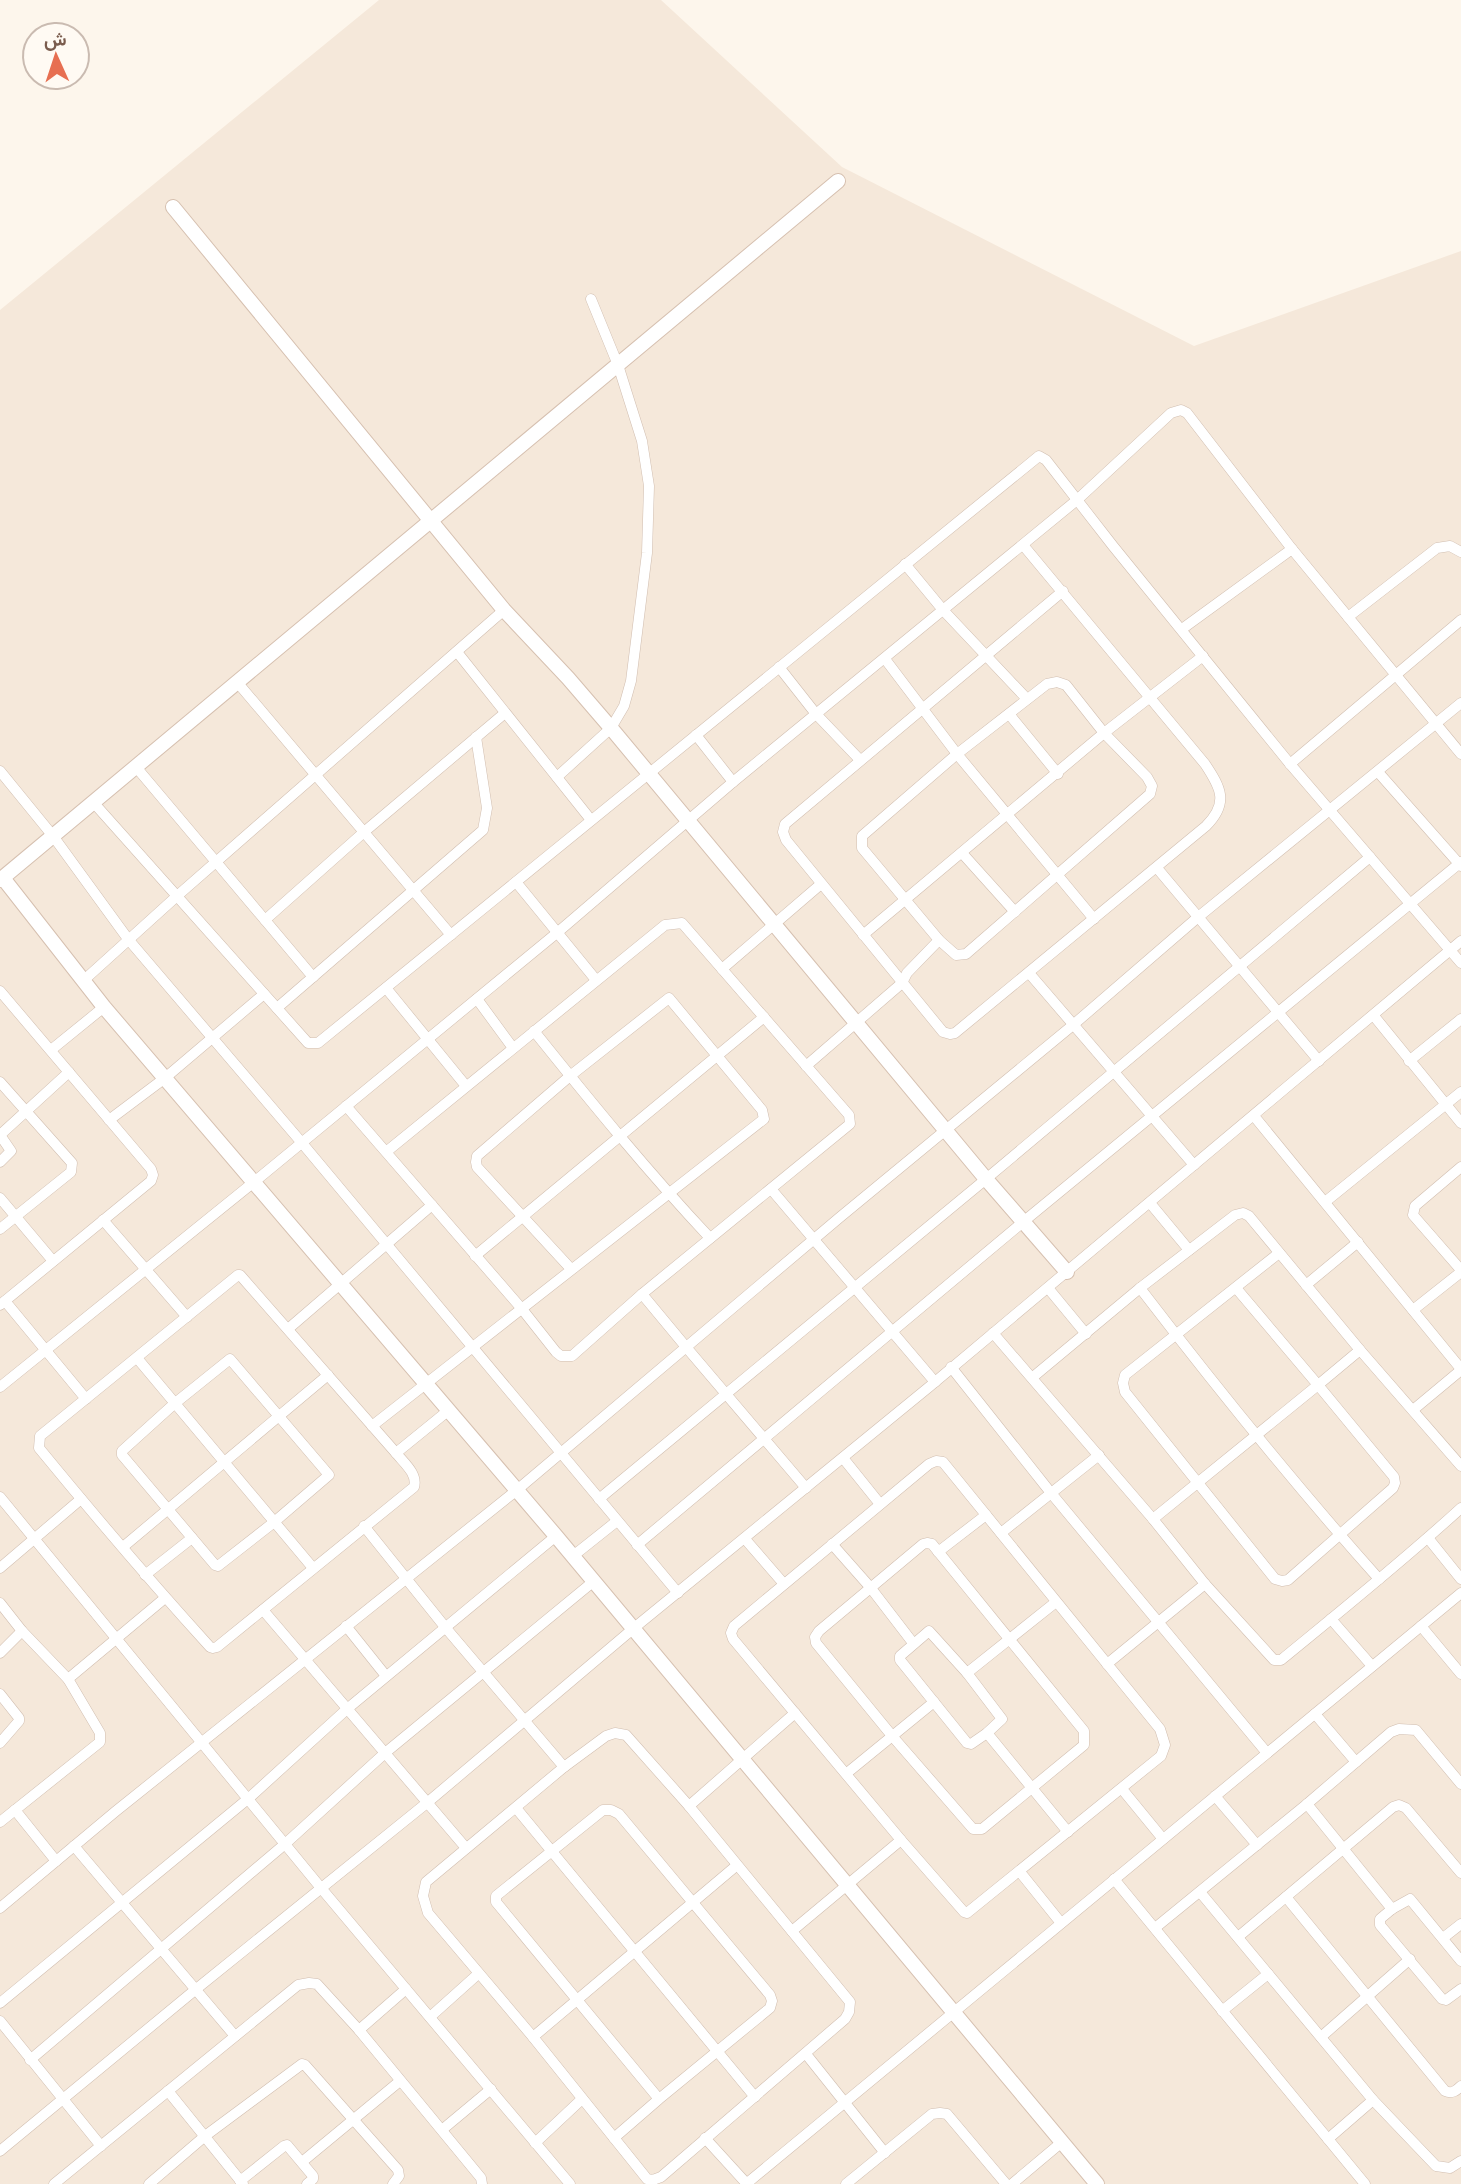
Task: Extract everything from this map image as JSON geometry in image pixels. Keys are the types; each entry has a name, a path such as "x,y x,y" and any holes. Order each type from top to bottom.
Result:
{"street":[{"path":"838,181 1,878 104,1007 634,1628 1097,2184"},
{"path":"173,207 504,610 611,728 986,1179 1067,1272"},
{"path":"557,777 611,728 624,706 631,681 647,553 649,486 642,441 618,365 591,299"},
{"path":"0,1387 558,932 733,782 1077,500 1171,413 1181,410 1187,413 1292,549 1461,754"},
{"path":"93,802 308,1043 318,1043 1039,456 1046,460 1290,764 1461,963"},
{"path":"1023,545 1063,591 1205,764 1220,789 1221,798 1211,821 1157,869 955,1033 950,1034 943,1032 902,984 786,840 783,832 785,824 1063,591"},
{"path":"1348,617 1437,548 1450,546 1461,552"},
{"path":"1182,629 1292,549"},
{"path":"905,564 943,610 1027,699"},
{"path":"83,981 504,610"},
{"path":"1290,764 1461,620"},
{"path":"457,652 592,820"},
{"path":"863,935 1104,733 1203,656"},
{"path":"886,659 957,754 1094,919"},
{"path":"779,667 816,714 860,760"},
{"path":"237,682 451,935"},
{"path":"1057,682 1066,685 1104,733 1147,777 1152,786 1150,794 966,954 956,955 939,940 862,848 862,836 957,754 1027,699 1047,684 1057,682"},
{"path":"0,1908 517,1490 813,1240 1073,1026 1197,918 1461,704"},
{"path":"265,920 505,713"},
{"path":"1009,714 1058,774"},
{"path":"696,735 733,782"},
{"path":"277,1009 483,830 487,808 476,737"},
{"path":"136,767 313,977"},
{"path":"637,1545 1023,1222 1460,863 1378,772"},
{"path":"2,778 53,836 128,939 678,1592"},
{"path":"962,853 1015,912"},
{"path":"599,1499 1370,857"},
{"path":"1157,869 1319,1061"},
{"path":"516,882 596,980"},
{"path":"722,969 821,884"},
{"path":"346,1106 562,1356 572,1356 642,1294 850,1124 849,1115 682,923 673,923 665,925 596,980 386,1152"},
{"path":"806,1066 902,984 907,973 939,940"},
{"path":"0,2151 428,1802 634,1628 1150,1203 1461,941"},
{"path":"1029,973 1194,1166"},
{"path":"386,988 466,1086"},
{"path":"0,991 151,1169 153,1175 151,1181 2,1303 86,1399"},
{"path":"109,1119 165,1078 264,994"},
{"path":"372,1426 764,1119 762,1110 669,998 570,1076 477,1156 477,1167 571,1269"},
{"path":"477,999 513,1048"},
{"path":"51,1050 104,1007"},
{"path":"1374,1016 1461,1123"},
{"path":"475,1256 764,1017"},
{"path":"1409,1061 1461,1019"},
{"path":"534,1031 619,1137 710,1238"},
{"path":"0,1162 11,1151 0,1135 69,1072"},
{"path":"0,1082 72,1163 73,1168 0,1228"},
{"path":"1325,1202 1461,1092"},
{"path":"1254,1116 1461,1370 1413,1410"},
{"path":"1413,1310 1461,1271 1413,1215 1413,1211 1415,1206 1461,1167"},
{"path":"771,1189 935,1382"},
{"path":"0,1198 53,1261"},
{"path":"1150,1203 1189,1250"},
{"path":"288,1329 432,1205"},
{"path":"1033,1377 1140,1288 1235,1214 1243,1213 1249,1216 1461,1466"},
{"path":"103,1220 187,1317"},
{"path":"1306,1285 1357,1242"},
{"path":"1236,1288 1394,1477 1393,1488 1288,1580 1275,1579 1125,1392 1123,1383 1125,1374 1279,1253"},
{"path":"240,1275 396,1453 416,1483 213,1648 165,1598 38,1448 40,1436 187,1317 240,1275"},
{"path":"1048,1287 1086,1334"},
{"path":"1140,1288 1256,1435 1379,1579"},
{"path":"642,1294 806,1488"},
{"path":"993,1333 1099,1455 1205,1584 1273,1660 1281,1660 1461,1508"},
{"path":"1153,1519 1360,1350"},
{"path":"137,1358 313,1568"},
{"path":"230,1359 329,1475 221,1565 215,1565 122,1455 122,1451 174,1404 230,1359"},
{"path":"951,1367 1051,1493 1267,1753"},
{"path":"123,1547 328,1376"},
{"path":"396,1453 449,1410"},
{"path":"1001,1533 1099,1455"},
{"path":"843,1458 880,1504"},
{"path":"943,1462 1160,1729 1165,1745 1161,1756 967,1913 901,1840 733,1639 731,1633 734,1626 880,1504 929,1464 943,1462"},
{"path":"0,1497 321,1888 570,2184"},
{"path":"0,1568 81,1499"},
{"path":"938,1552 986,1515"},
{"path":"573,1556 617,1521"},
{"path":"364,1526 405,1579 564,1767"},
{"path":"0,2003 249,1798 347,1709 556,1536"},
{"path":"145,1575 191,1538"},
{"path":"1428,1538 1461,1579"},
{"path":"745,1539 784,1584"},
{"path":"832,1544 914,1643"},
{"path":"923,1544 932,1545 938,1552 1084,1731 1086,1737 1084,1745 982,1829 973,1829 893,1737 816,1643 815,1637 923,1544"},
{"path":"30,2060 285,1844 385,1753 594,1581"},
{"path":"1107,1664 1205,1584"},
{"path":"705,2138 746,2184 1461,1593"},
{"path":"68,1679 165,1598"},
{"path":"967,1673 1056,1602"},
{"path":"0,1603 22,1631 68,1679 100,1733 100,1742 0,1822"},
{"path":"262,1610 466,1848"},
{"path":"1331,1619 1372,1666"},
{"path":"346,1626 386,1676"},
{"path":"1421,1626 1461,1674"},
{"path":"0,1653 22,1631"},
{"path":"927,1632 932,1632 967,1673 1002,1719 988,1733 971,1744 967,1743 900,1660 900,1656 914,1643 927,1632"},
{"path":"0,1695 19,1718 0,1743"},
{"path":"847,1773 934,1702"},
{"path":"689,1806 795,1713"},
{"path":"1315,1714 1356,1762"},
{"path":"1155,1928 1391,1732 1399,1729 1416,1730 1461,1784"},
{"path":"615,1733 626,1735 689,1806 850,2002 845,2019 661,2177 653,2180 647,2179 533,2037 428,1913 423,1895 426,1882 564,1767 606,1736 615,1733"},
{"path":"988,1733 1068,1832"},
{"path":"1122,1789 1163,1839"},
{"path":"1215,1796 1256,1845"},
{"path":"1307,1804 1392,1909"},
{"path":"1238,1937 1393,1807 1399,1805 1406,1808 1461,1873"},
{"path":"516,1808 755,2096"},
{"path":"15,1810 56,1861"},
{"path":"614,2138 770,2008 772,2001 770,1995 619,1814 603,1810 496,1896 496,1902 659,2099"},
{"path":"792,1931 901,1840"},
{"path":"74,1846 235,2036"},
{"path":"533,2037 736,1866"},
{"path":"1020,1872 1061,1923"},
{"path":"1114,1879 1365,2184"},
{"path":"1200,1892 1373,2100 1436,2166 1450,2168 1461,2161"},
{"path":"1286,1897 1445,2091 1450,2093 1461,2087"},
{"path":"1461,1961 1413,1900 1406,1899 1380,1919 1380,1925 1442,1999 1446,2000 1461,1989"},
{"path":"1443,1938 1461,1924"},
{"path":"1321,2037 1410,1959"},
{"path":"429,2017 478,1974"},
{"path":"1222,2011 1268,1974"},
{"path":"54,2184 298,1985 309,1983 317,1984 359,2030 443,2129 481,2178 482,2184"},
{"path":"359,2030 406,1989"},
{"path":"0,2021 101,2146"},
{"path":"806,2054 885,2153"},
{"path":"149,2184 205,2136 302,2064 398,2170 399,2176 393,2184"},
{"path":"302,2162 400,2081"},
{"path":"443,2129 491,2090"},
{"path":"167,2091 242,2182 285,2145 313,2176 307,2184"},
{"path":"535,2143 582,2099"},
{"path":"1328,2139 1373,2100"},
{"path":"846,2184 932,2114 940,2113 947,2114 1006,2184"},
{"path":"1012,2184 1062,2142"}],"shaded area":[{"path":"379,0 661,0 842,167 1194,346 1461,251 1461,2184 0,2184 0,310"}]}
